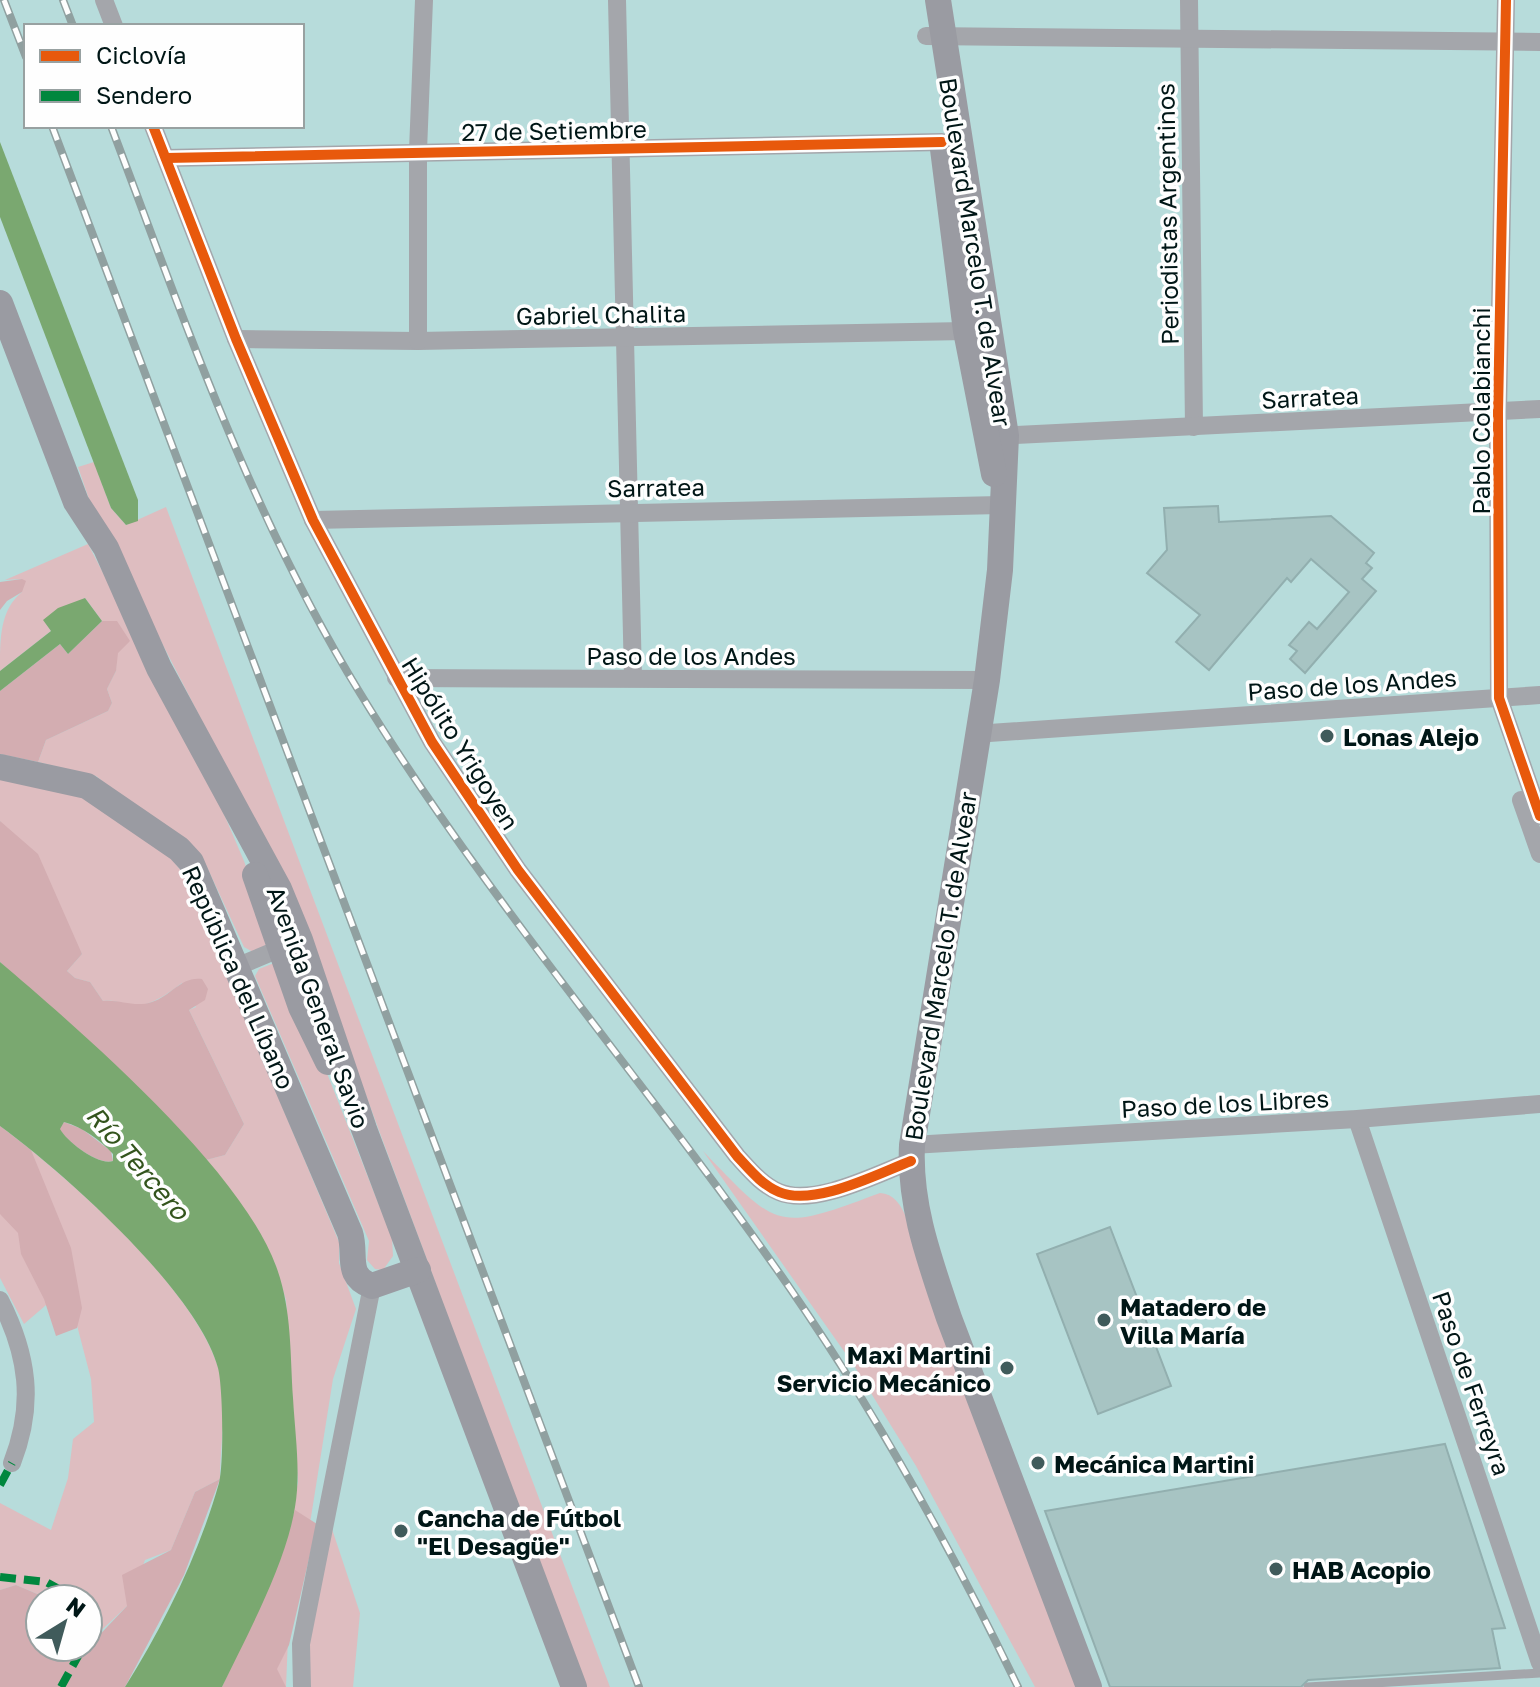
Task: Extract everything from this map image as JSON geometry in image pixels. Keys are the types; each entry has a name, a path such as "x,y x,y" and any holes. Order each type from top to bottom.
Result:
{"main road":[{"name":"Boulevard Marcelo T. de Alvear","path":"922,0 934,36 996,436 1001,505 1000,570 987,680 975,734 911,1153 916,1210 934,1273 1089,1687"},
{"name":"Boulevard Marcelo T. de Alvear","path":"938,0 934,36 942,142 966,331 996,436"},
{"path":"0,303 7,342"},
{"name":"Avenida General Savio","path":"7,342 76,502 106,548 159,668 211,766 291,944 310,1027 364,1129 574,1687"},
{"name":"República del Líbano","path":"0,767 87,786 179,849 196,870 350,1233 353,1272 357,1279 372,1286"},
{"path":"372,1286 418,1270"}],"street":[{"path":"104,0 113,24"},
{"path":"418,341 418,151 424,0"},
{"path":"617,0 633,678"},
{"name":"Periodistas Argentinos","path":"1189,0 1194,427"},
{"name":"Pablo Colabianchi","path":"1506,0 1493,698 1540,816"},
{"path":"934,36 1540,42"},
{"name":"Hipólito Yrigoyen","path":"154,128 236,339 313,520 396,678 451,774 518,870 755,1176 783,1194 806,1196 839,1188 911,1153"},
{"name":"27 de Setiembre","path":"166,158 942,142"},
{"name":"Gabriel Chalita","path":"236,339 418,341 966,331"},
{"name":"Sarratea","path":"996,436 1540,409"},
{"name":"Sarratea","path":"313,520 1001,505"},
{"name":"Paso de los Andes","path":"396,678 987,680"},
{"name":"Paso de los Andes","path":"975,734 1540,695"},
{"path":"1493,698 1540,854"},
{"path":"236,967 291,944"},
{"name":"Paso de los Libres","path":"911,1153 1540,1104"},
{"name":"Paso de Ferreyra","path":"1357,1119 1540,1663"},
{"path":"302,1687 301,1644 372,1286"},
{"path":"0,1300 19,1343 28,1393 21,1441 12,1463"}],"lane":[{"path":"1308,1687 1540,1673"}],"shaded area":[{"path":"94,462 111,508 126,525 166,507 610,1687 585,1687 293,898 91,505 78,467"},
{"path":"88,544 203,765 244,861 270,934 270,943 253,952 244,947 206,865 96,776 38,762 46,740 108,711 112,703 107,689 116,671 117,621 102,621 85,598 44,620 51,631 0,671 5,616 22,592 22,579 5,580"},
{"path":"26,581 22,592 7,601 0,610 0,582"},
{"path":"102,621 117,621 130,641 118,653 116,671 107,689 112,703 108,711 46,740 38,762 0,754 0,691 60,644 68,654"},
{"path":"0,779 82,797 167,854 185,875 339,1242 339,1263 356,1309 333,1379 311,1517 289,1614 286,1687 222,1687 264,1597 298,1483 286,1300 275,1264 257,1228 206,1160 225,1155 244,1124 189,1010 196,1007 182,983 150,1003 135,1006 103,1001 90,982 75,978 67,971 82,954 0,821"},
{"path":"0,821 38,854 82,954 67,971 75,978 90,982 103,1001 145,1004 159,999 188,980 202,979 208,989 205,1000 189,1010 244,1124 225,1155 206,1160 155,1106 0,962"},
{"path":"274,963 319,1053 392,1238 393,1256 383,1270 375,1269 367,1260 369,1241 255,976 259,969"},
{"path":"64,1122 82,1129 111,1151 113,1161 100,1160 76,1146 59,1129"},
{"path":"0,1126 58,1173 124,1234 181,1300 203,1333 217,1364 223,1392 220,1479 195,1492 171,1550 145,1560 127,1606 104,1628 104,1583 24,1583 24,1588 16,1585 0,1590 0,1503 51,1530 68,1478 73,1439 94,1422 91,1379 67,1287 24,1324 0,1278"},
{"path":"0,1126 31,1150 71,1248 82,1308 77,1328 56,1336 44,1299 21,1254 18,1233 0,1214"},
{"path":"703,1151 748,1196 781,1216 798,1218 819,1214 880,1193 889,1195 902,1209 918,1261 1080,1687 1035,1687 916,1466 853,1364"},
{"path":"220,1479 184,1575 125,1687 0,1687 0,1590 16,1585 24,1588 24,1663 104,1663 104,1630 127,1606 122,1575 171,1550 195,1492"},
{"path":"295,1510 317,1524 289,1645 277,1669 286,1687 222,1687 264,1597"},
{"path":"329,1520 360,1613 353,1687 308,1687 310,1634"}],"water":[{"path":"0,142 138,500 138,521 126,525 111,508 0,217"},
{"path":"85,598 102,621 68,654 60,644 0,691 0,671 51,631 43,620 58,608"},
{"name":"Río Tercero","path":"0,962 113,1063 194,1145 229,1187 257,1228 276,1266 285,1298 289,1331 297,1494 290,1529 275,1575 222,1687 125,1687 179,1588 219,1483 222,1426 218,1368 205,1338 157,1270 91,1203 0,1126","holes":["64,1122 103,1144 113,1154 113,1161 100,1160 69,1140 60,1129"]}],"building":[{"path":"1218,506 1219,522 1331,516 1374,553 1366,563 1372,568 1362,579 1376,591 1305,673 1290,659 1297,651 1289,645 1309,622 1317,629 1349,592 1311,559 1291,582 1287,578 1209,670 1176,642 1200,615 1147,573 1167,550 1164,508"},
{"name":"Matadero de Villa María","path":"1110,1227 1171,1386 1098,1414 1037,1254"},
{"name":"HAB Acopio","path":"1445,1444 1505,1628 1492,1629 1500,1668 1308,1680 1301,1687 1110,1687 1045,1511"}],"railway":[{"path":"4,0 24,52"},
{"path":"63,0 72,24"},
{"path":"53,128 639,1687"},
{"path":"112,128 222,416 285,557 321,626 409,770 461,845 734,1210 819,1332 910,1481 1018,1687"}],"marked path":[{"path":"0,1485 12,1463"},
{"path":"0,1577 48,1583"},
{"path":"61,1687 74,1663"}],"cycle path":[{"path":"1506,0 1498,412 1499,698 1540,816"},
{"path":"154,128 236,339 313,520 432,742 518,870 756,1177 779,1192 793,1196 810,1195 845,1187 911,1161"},
{"path":"166,158 942,142"}],"place":[{"name":"Lonas Alejo","path":"1327,736"},
{"name":"Matadero de Villa María","path":"1104,1320"},
{"name":"Maxi Martini Servicio Mecánico","path":"1007,1368"},
{"name":"Mecánica Martini","path":"1038,1463"},
{"name":"Cancha de Fútbol \"El Desagüe\"","path":"401,1531"},
{"name":"HAB Acopio","path":"1276,1569"}]}
